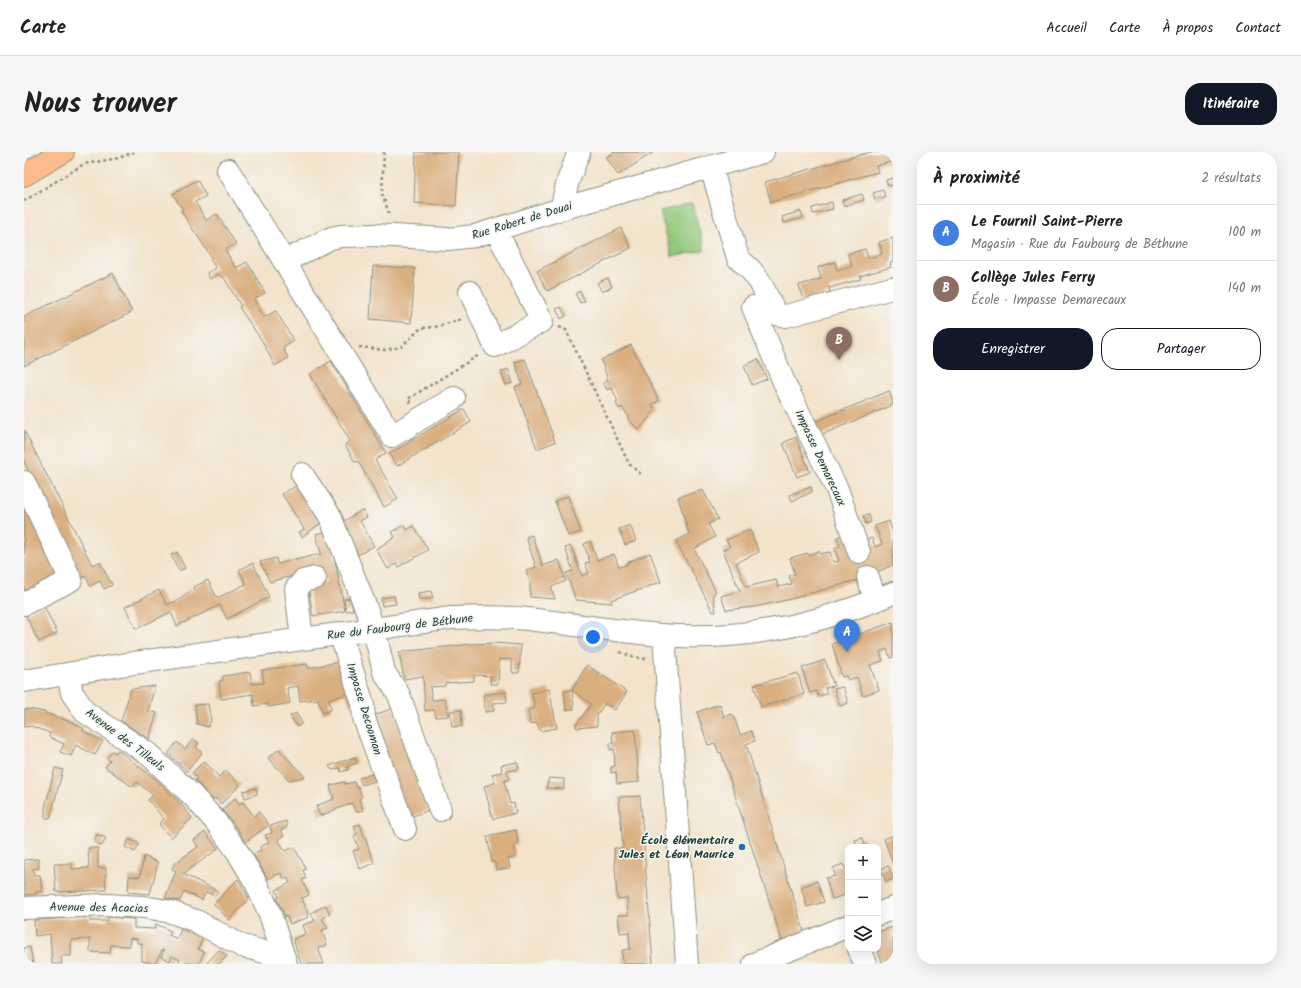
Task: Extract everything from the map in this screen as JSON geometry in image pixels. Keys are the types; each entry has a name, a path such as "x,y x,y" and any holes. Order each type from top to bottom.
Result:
{"highway":[{"path":"24,175 63,152"}],"street":[{"path":"561,209 568,181 579,152"},
{"name":"Rue Robert de Douai","path":"285,261 332,238 341,236 398,236 448,239 475,236 561,209 763,152"},
{"path":"711,167 738,258 750,269 760,282 776,314 786,316 892,288"},
{"path":"228,170 392,436 454,398"},
{"path":"470,292 495,346 542,321 496,230"},
{"name":"Impasse Demarecaux","path":"753,307 786,387 837,489 859,552"},
{"path":"302,474 330,516 368,613 384,672 399,695 440,810"},
{"path":"24,482 71,580 24,604"},
{"path":"868,577 884,597"},
{"path":"302,639 296,589 302,581 315,578"},
{"name":"Rue du Faubourg de Béthune","path":"24,681 340,633 451,618 486,617 528,619 664,635 710,637 771,630 849,610 884,597"},
{"name":"Impasse Decooman","path":"340,633 364,704 364,718 405,829"},
{"path":"664,635 687,964"},
{"name":"Avenue des Tilleuls","path":"68,674 72,693 85,712 147,753 188,791 216,822 237,851 256,883 270,914 285,961"},
{"name":"Avenue des Acacias","path":"24,908 106,905 156,908 196,921 242,946 285,961"},
{"path":"881,913 893,908"},
{"path":"754,964 845,927"},
{"path":"860,952 865,964"}],"path":[{"path":"24,201 84,164 119,158 134,152"},
{"path":"384,152 382,194 398,236"},
{"path":"342,354 357,346 385,350 401,347 422,328 435,327 480,313"},
{"path":"542,321 566,330 629,464 642,475"},
{"path":"616,651 642,658 665,659"}],"green space":[{"path":"692,203 705,250 672,257 660,211"}],"building":[{"path":"416,152 459,152 456,206 414,203"},
{"path":"615,152 654,152 618,175 606,157"},
{"path":"870,152 893,152 893,161 876,166 878,172 771,202 765,182"},
{"path":"893,178 893,185 888,186 886,180"},
{"path":"197,180 206,196 195,202 206,220 217,214 236,244 225,250 236,268 247,262 265,293 254,299 264,317 276,311 294,341 283,348 288,358 275,366 262,341 239,307 241,306 223,276 221,277 219,274 210,279 207,273 216,268 210,259 212,258 181,211 183,210 173,194"},
{"path":"883,190 885,197 875,199 873,193"},
{"path":"862,194 864,200 844,206 842,200"},
{"path":"832,202 833,209 813,214 812,208"},
{"path":"801,211 803,218 784,223 782,217"},
{"path":"621,228 631,248 547,291 537,271"},
{"path":"893,238 893,262 890,263 891,267 860,276 861,279 829,288 830,292 803,300 799,285 821,279 818,267 835,262 837,271 852,266 848,254 865,249 868,258 882,254 879,242"},
{"path":"373,266 415,268 411,323 370,319"},
{"path":"113,273 132,312 24,366 24,317"},
{"path":"608,278 612,287 602,292 597,283"},
{"path":"580,291 585,301 580,303 575,294"},
{"path":"561,307 566,316 561,319 556,309"},
{"path":"631,345 659,401 652,404 655,410 639,430 627,418 629,417 622,407 619,409 616,403 618,402 612,388 607,390 603,383 608,380 601,360"},
{"path":"525,359 555,442 537,449 515,387 522,384 515,362"},
{"path":"758,359 767,379 752,385 744,366"},
{"path":"331,361 386,453 375,460 398,499 384,507 358,461 355,462 345,445 350,441 310,374"},
{"path":"508,369 513,383 506,385 501,372"},
{"path":"889,391 893,405 818,436 812,423"},
{"path":"464,409 471,422 397,466 389,454"},
{"path":"24,430 92,565 100,562 112,585 104,589 100,581 90,586 86,576 81,578 24,462"},
{"path":"796,437 810,472 797,477 783,443"},
{"path":"299,484 301,492 321,523 302,537 299,532 304,529 282,494"},
{"path":"811,487 812,492 792,501 790,495"},
{"path":"703,490 718,519 708,524 715,537 694,549 716,592 713,594 716,612 713,612 676,541 689,534 678,497"},
{"path":"568,496 581,532 568,536 555,501"},
{"path":"24,498 62,575 24,593"},
{"path":"362,510 367,517 360,521 374,546 358,555 339,524"},
{"path":"869,515 871,522 866,524 863,516"},
{"path":"889,521 893,533 893,565 861,579 787,600 754,607 726,610 721,596 740,591 723,550 730,547 726,540 750,530 759,552 736,563 746,587 776,580 778,587 792,584 789,576 795,574 790,558 807,553 808,555 819,551 820,554 830,552 833,562 839,561 835,548 840,546 837,537 848,534 862,541 872,538 875,547 882,544 875,526"},
{"path":"404,525 407,530 414,526 428,550 398,567 396,564 388,569 376,549 395,537 392,532"},
{"path":"630,525 636,541 625,545 619,529"},
{"path":"329,531 345,611 313,616 308,585 326,582 323,568 270,582 260,562 276,558 277,564 321,554 316,534"},
{"path":"532,535 543,566 559,560 566,581 551,587 555,599 530,597 530,582 526,571 536,567 526,537"},
{"path":"590,541 597,560 614,554 619,567 627,565 626,563 650,553 661,582 611,600 612,603 576,600 566,573 573,571 565,548 571,546 582,576 589,573 585,563 590,562 584,544"},
{"path":"177,552 185,568 179,571 171,555"},
{"path":"253,563 269,597 227,619 220,605 177,626 171,612 136,629 125,607 159,590 167,605 183,598 182,596 195,589 194,587 208,580 217,598 246,584 239,570"},
{"path":"431,591 433,598 419,600 418,593"},
{"path":"394,596 396,604 382,606 381,598"},
{"path":"351,598 353,610 346,611 344,599"},
{"path":"43,604 57,633 39,642 25,614"},
{"path":"893,622 893,657 890,658 887,649 880,652 883,661 870,665 879,690 863,696 857,677 848,680 846,676 842,677 832,644"},
{"path":"494,643 521,645 519,673 513,673 512,660 499,659 498,684 490,684 491,676 474,675 474,681 445,683 445,686 430,687 432,700 445,699 448,716 436,717 434,710 425,711 423,676 404,679 399,652"},
{"path":"825,660 834,686 825,688 827,694 818,696 816,691 810,693 802,668"},
{"path":"344,661 359,703 350,706 346,694 329,700 331,710 323,713 318,699 300,701 298,686 287,688 290,703 269,707 267,704 254,706 253,694 221,699 219,681 223,680 223,676 250,672 252,684 264,683 262,670 307,664 308,668"},
{"path":"587,665 627,692 615,710 605,703 597,715 597,726 577,728 576,725 591,704 572,690"},
{"path":"798,673 804,694 761,707 754,685"},
{"path":"155,686 148,711 157,713 149,739 121,721 131,689"},
{"path":"843,687 848,703 840,706 834,689"},
{"path":"549,689 557,728 540,731 537,723 530,724 528,710 535,708 532,693"},
{"path":"572,690 574,709 566,710 564,691"},
{"path":"506,692 507,702 493,703 494,711 485,712 483,695"},
{"path":"208,704 211,720 208,727 197,724 195,705"},
{"path":"720,704 724,717 731,714 734,716 740,735 751,731 755,741 746,744 805,935 783,944 721,752 719,753 715,743 708,745 697,712"},
{"path":"394,708 429,810 405,819 369,717"},
{"path":"28,709 45,712 74,723 84,729 83,731 103,741 95,755 76,745 71,756 60,752 64,744 49,737 50,733 31,726 24,727 24,710"},
{"path":"461,710 462,726 452,727 450,711"},
{"path":"296,713 302,723 297,727 290,716"},
{"path":"635,730 639,782 617,784 616,772 611,773 611,767 615,766 614,749 610,750 610,743 613,743 612,732"},
{"path":"193,739 199,743 196,747 202,753 187,771 168,754 177,742 185,749"},
{"path":"279,749 305,777 289,780 268,758"},
{"path":"118,750 154,778 181,804 192,818 171,838 159,824 164,819 148,800 153,795 137,782 133,787 105,767 110,761 107,758 112,751 116,753"},
{"path":"355,757 357,763 347,767 348,770 341,772 340,768 332,770 329,766"},
{"path":"204,761 219,777 226,770 240,785 221,804 215,798 213,800 195,780 197,778 192,773"},
{"path":"517,762 519,769 507,771 509,779 504,781 510,804 514,803 516,813 493,819 484,786 495,783 492,774 502,772 501,765"},
{"path":"55,768 63,770 50,818 45,818 45,808"},
{"path":"372,774 375,781 362,785 359,778"},
{"path":"549,778 564,779 564,789 546,788"},
{"path":"345,782 345,784 354,782 356,787 358,786 362,797 359,798 363,810 356,812 352,803 320,816 316,806 334,799 330,785"},
{"path":"256,788 257,794 245,798 243,791"},
{"path":"640,796 653,964 623,964 622,950 630,949 629,932 620,933 618,915 628,915 627,898 617,899 614,848 623,848 619,797"},
{"path":"235,798 239,804 243,802 254,816 259,812 269,825 245,842 237,828 222,810"},
{"path":"286,821 287,827 281,830 284,836 278,839 285,851 294,847 306,869 303,870 306,878 302,880 309,895 302,898 309,917 290,924 287,917 285,917 277,898 279,897 276,890 290,883 287,877 284,879 281,873 268,879 253,854 261,850 260,847 269,842 265,835 272,833 270,826"},
{"path":"360,824 374,863 360,869 353,851 359,849 354,836 357,834 354,826"},
{"path":"516,830 518,844 514,845 516,857 508,859 510,868 496,870 495,863 492,862 487,836"},
{"path":"205,832 218,849 183,874 218,891 215,896 206,892 202,900 184,891 180,901 165,898 176,871 172,869 174,864 198,847 194,840"},
{"path":"97,834 106,838 102,846 94,842"},
{"path":"892,836 893,838 893,864 884,839"},
{"path":"863,838 865,844 856,844 855,840"},
{"path":"129,839 139,844 135,852 125,847"},
{"path":"88,848 98,848 98,868 106,868 106,890 56,892 54,864 72,864 72,869 89,868"},
{"path":"144,856 158,863 150,894 128,892 129,876 140,877"},
{"path":"38,859 39,868 33,869 34,875 40,875 42,891 36,892 36,894 24,895 24,860"},
{"path":"843,864 845,868 845,895 832,899 826,878 835,876 833,868"},
{"path":"889,866 893,879 886,882 881,869"},
{"path":"238,879 249,899 229,920 214,904"},
{"path":"817,881 824,902 807,907 801,887"},
{"path":"326,905 330,914 322,919 328,928 322,930 327,945 318,948 324,964 301,964 293,939 306,934 303,925 315,921 311,913"},
{"path":"90,917 90,921 108,921 108,917 134,919 134,928 155,929 156,924 171,931 169,935 177,939 181,929 202,939 198,949 204,952 199,964 178,964 180,960 172,956 170,961 161,957 164,950 162,950 155,964 153,964 142,961 142,943 137,943 137,939 130,938 129,946 111,945 110,953 90,952 90,939 71,940 71,956 61,956 62,964 52,964 50,934 35,936 34,920"},
{"path":"893,927 893,964 883,964 878,952 881,952 881,931"},
{"path":"30,947 33,964 24,964 24,948"},
{"path":"219,950 227,956 219,964 206,964"}],"place":[{"name":"Collège Jules Ferry","path":"839,360"},
{"name":"Le Fournil Saint-Pierre","path":"847,652"},
{"name":"École élémentaire Jules et Léon Maurice","path":"742,847"}]}
